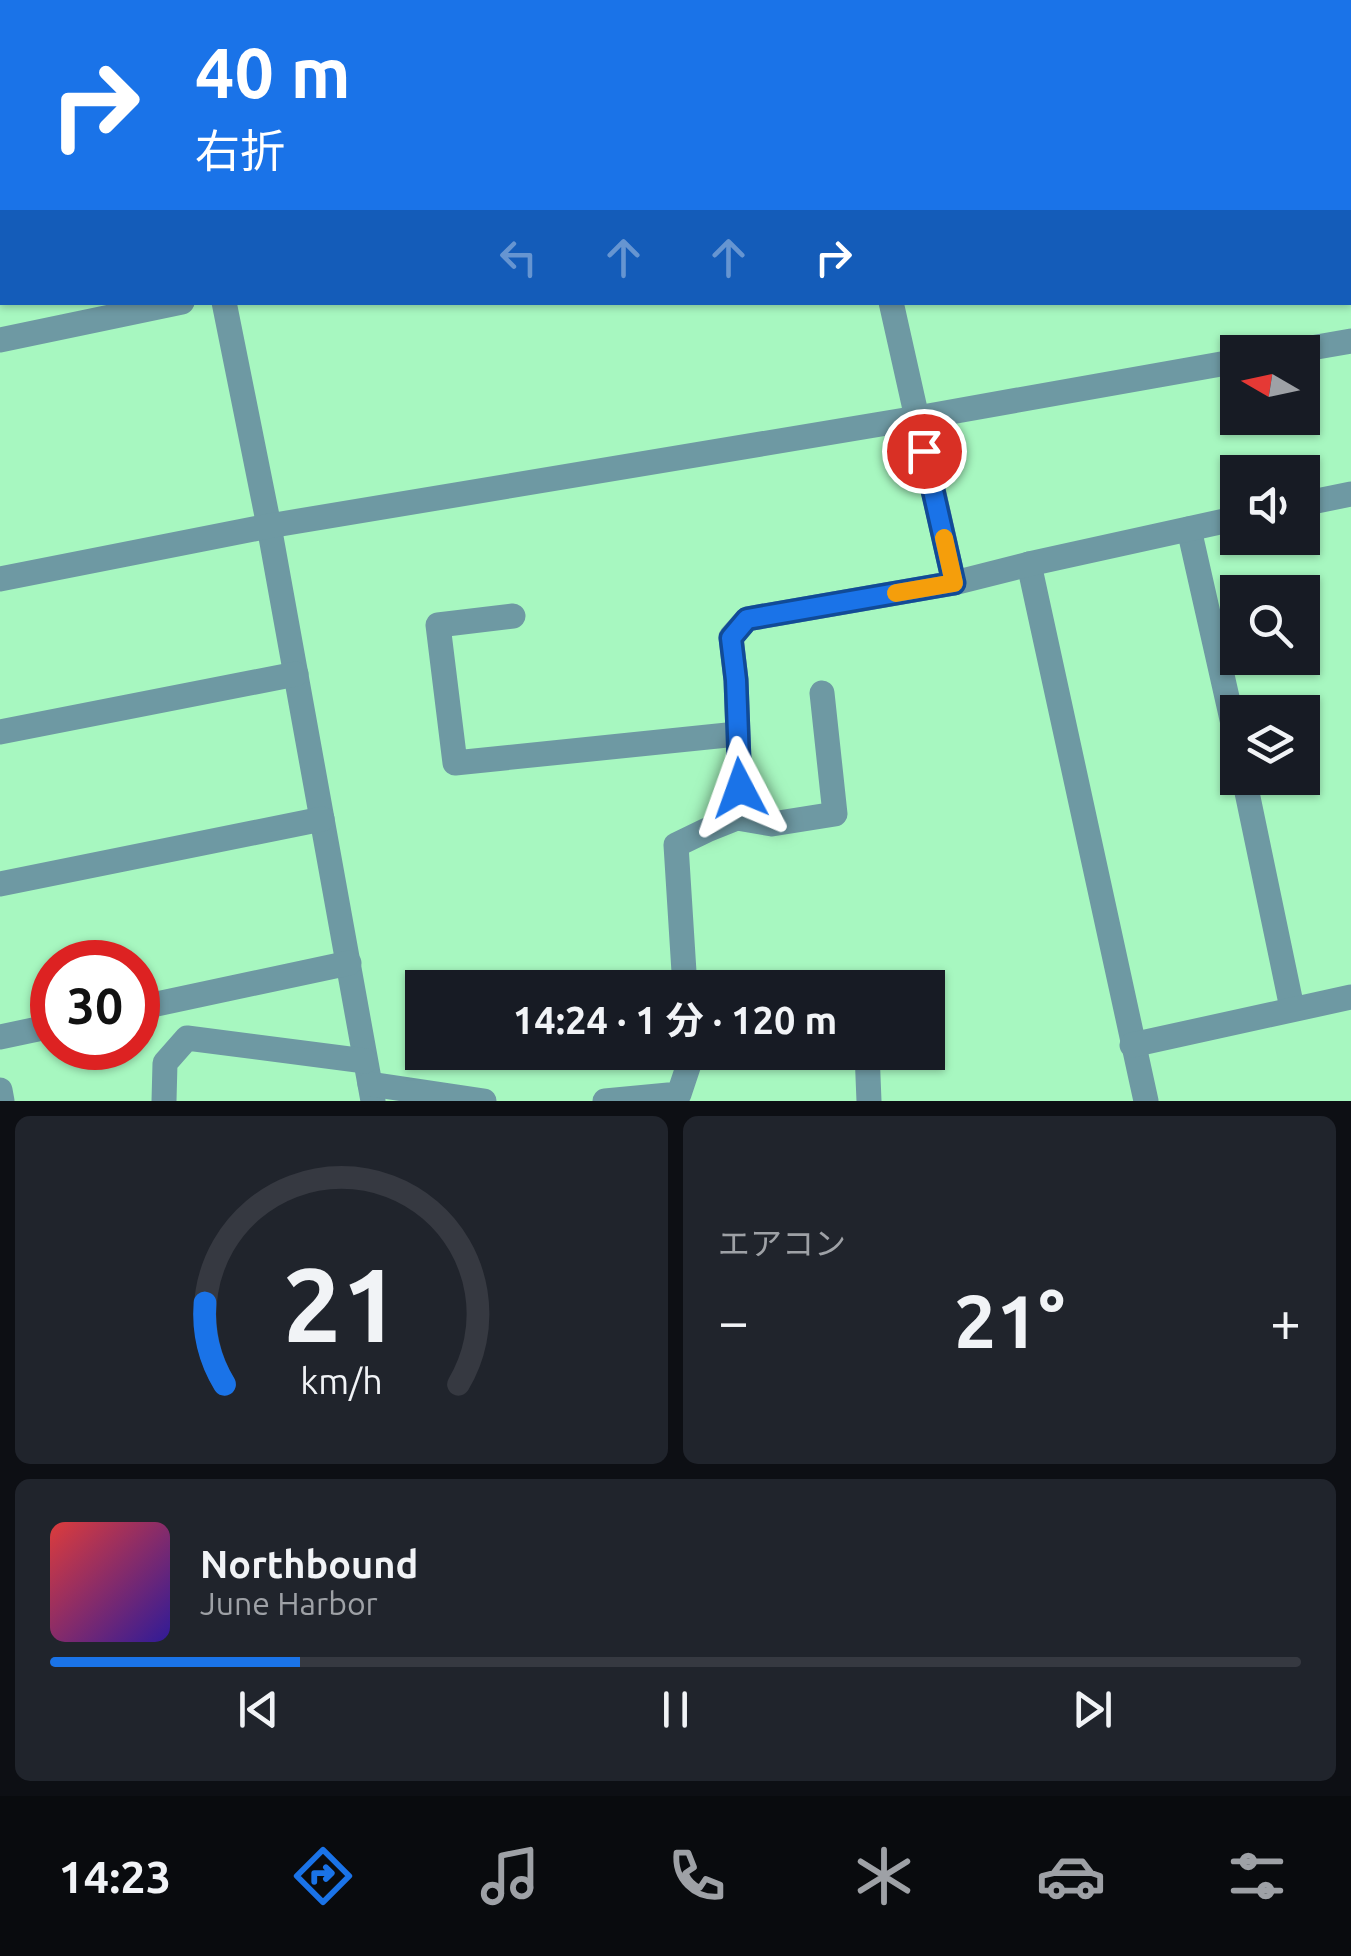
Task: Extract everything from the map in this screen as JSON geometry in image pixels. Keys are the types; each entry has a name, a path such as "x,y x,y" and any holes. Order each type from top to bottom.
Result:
{"street":[{"path":"0,340 168,305"},
{"path":"225,305 369,1082"},
{"path":"892,305 954,583"},
{"path":"1320,346 1351,341"},
{"path":"0,578 268,526 1220,365"},
{"path":"1320,500 1351,494"},
{"path":"737,818 740,788 731,638 747,619 954,583 1220,522"},
{"path":"1189,529 1226,695"},
{"path":"1029,564 1146,1101"},
{"path":"513,616 438,625 455,764 737,734"},
{"path":"0,732 296,674"},
{"path":"683,970 676,845 737,818 772,824 835,814 822,693"},
{"path":"1247,795 1292,1008"},
{"path":"0,884 322,819"},
{"path":"160,1003 349,962"},
{"path":"1132,1046 1351,996"},
{"path":"0,1037 30,1031"},
{"path":"164,1101 166,1063 187,1038 369,1082 484,1101"},
{"path":"605,1101 683,1097 688,1070"},
{"path":"868,1070 869,1101"},
{"path":"0,1090 2,1101"}],"slow traffic":[{"path":"896,593 954,583 944,538"}],"route":[{"path":"740,788 731,638 747,619 954,583 924,451"}]}
